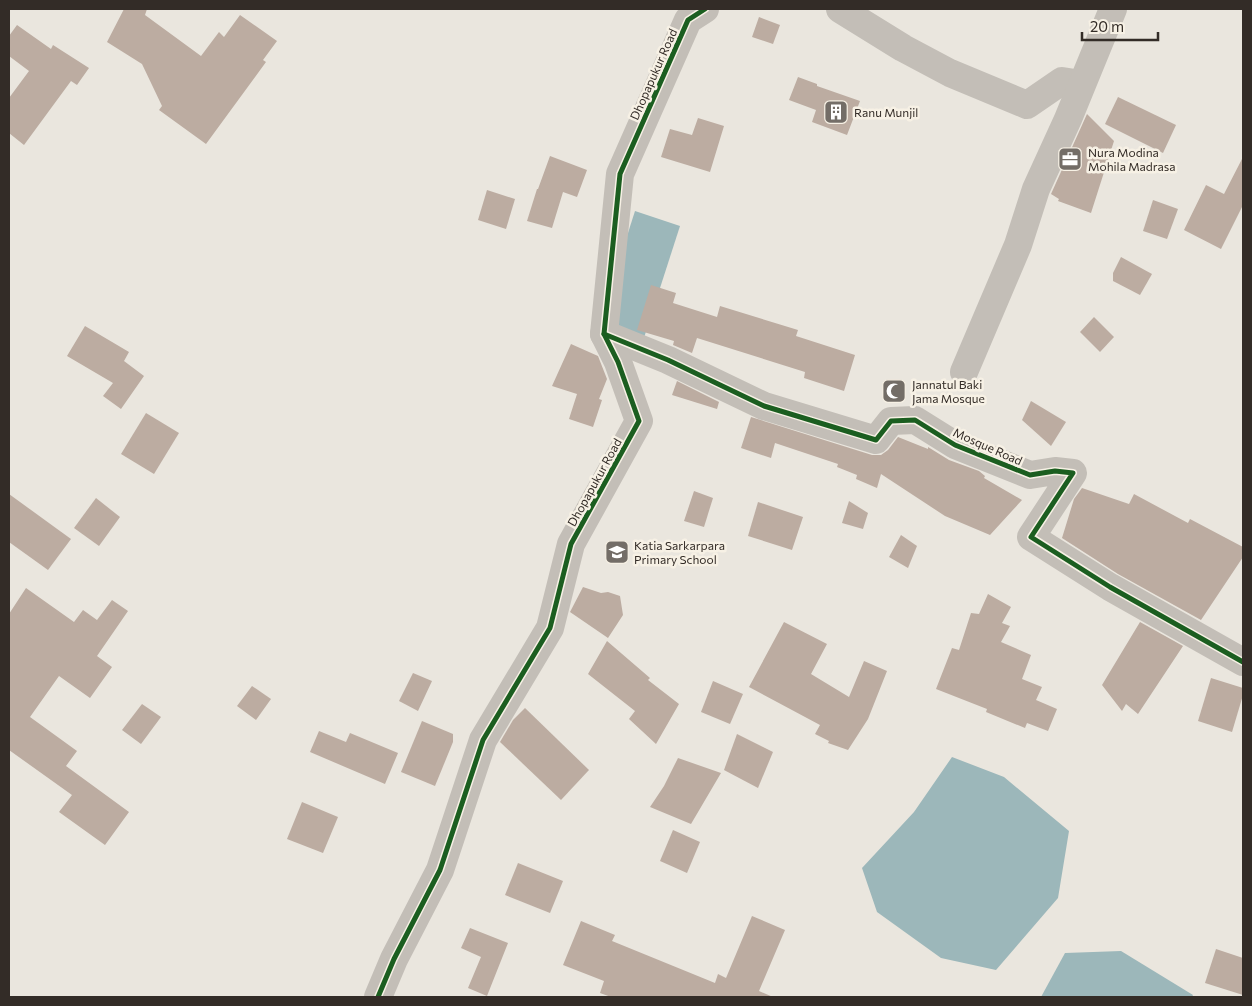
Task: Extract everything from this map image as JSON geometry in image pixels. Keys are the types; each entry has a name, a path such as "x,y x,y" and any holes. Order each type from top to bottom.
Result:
{"street":[{"name":"Dhopapukur Road","path":"378,997 394,959 440,870 483,740 550,628 571,544 639,420 618,362 604,334 620,174 688,20 705,9"},
{"path":"840,9 902,48 950,73 1027,105 1062,82 1081,84"},
{"path":"964,372 1018,245 1036,188 1068,119 1113,9"},
{"name":"Mosque Road","path":"604,334 668,360 764,406 876,440 891,421 915,420 955,445 1030,475 1055,471 1073,473 1031,537 1110,587 1243,662"}],"water":[{"path":"635,211 680,226 641,347 596,333"},
{"path":"952,757 1004,777 1069,831 1058,898 996,970 941,958 877,912 862,868 914,812"},
{"path":"1121,951 1193,995 1192,997 1041,997 1065,953"}],"building":[{"path":"124,9 147,9 145,15 201,56 219,32 224,37 240,15 277,41 263,60 266,62 206,144 159,110 162,106 142,64 107,42"},
{"path":"759,17 780,25 773,44 752,37"},
{"path":"17,25 51,49 53,45 89,68 77,85 71,81 24,145 9,133 9,98 29,71 9,56 9,36"},
{"name":"Ranu Munjil","path":"798,77 817,84 817,86 860,101 847,135 812,122 816,110 789,100"},
{"path":"1118,97 1176,125 1163,153 1105,124"},
{"path":"1087,114 1114,141 1091,213 1058,201 1059,199 1051,194"},
{"path":"698,118 724,126 710,172 661,157 670,129 692,135"},
{"path":"550,156 587,170 577,197 563,192 552,228 527,221"},
{"path":"1243,157 1243,205 1221,249 1184,230 1206,185 1224,194"},
{"path":"487,190 515,199 506,229 478,220"},
{"path":"1153,200 1178,209 1167,239 1143,231"},
{"path":"1121,257 1152,274 1140,295 1113,281 1113,273"},
{"path":"651,285 676,293 673,303 717,317 720,306 798,330 796,336 855,355 844,391 804,378 805,372 697,338 692,353 673,345 674,341 637,330"},
{"path":"1094,317 1114,337 1100,352 1080,332"},
{"path":"85,326 129,352 124,361 144,376 121,409 103,396 113,383 67,356"},
{"path":"571,344 598,356 607,379 599,399 602,400 593,427 569,419 577,394 552,386"},
{"path":"677,381 719,402 717,409 672,395"},
{"path":"1031,401 1066,422 1051,446 1022,420"},
{"path":"146,413 179,433 154,474 121,454"},
{"path":"751,417 872,455 881,455 888,450 898,437 928,449 928,447 949,460 979,471 985,476 984,478 1022,500 990,535 945,516 881,474 877,488 856,479 857,475 837,467 838,464 775,443 771,458 741,448"},
{"path":"1082,488 1129,504 1134,494 1188,523 1190,519 1243,547 1243,557 1201,620 1118,574 1062,538 1074,499"},
{"path":"694,491 713,498 704,527 684,521"},
{"path":"9,494 71,539 48,570 9,542"},
{"path":"96,498 120,517 99,546 74,528"},
{"path":"849,501 868,513 863,529 842,523"},
{"path":"758,502 803,517 792,550 748,536"},
{"path":"901,535 917,546 908,568 889,557"},
{"path":"583,587 601,593 608,592 620,596 623,615 608,638 570,612"},
{"path":"26,588 74,622 83,610 97,620 112,600 128,611 97,656 112,667 90,698 59,676 30,717 77,751 66,766 129,812 105,845 59,812 72,795 9,750 9,614"},
{"path":"988,594 1011,607 1002,623 1010,626 1001,642 1031,655 1022,679 1042,687 1036,700 1057,709 1048,731 1027,723 1025,728 986,712 987,709 936,689 952,648 959,650 971,613 979,614"},
{"path":"784,622 827,644 811,674 849,697 864,661 887,671 868,719 848,750 828,743 829,741 815,734 820,725 749,687"},
{"path":"1140,622 1183,646 1138,714 1126,704 1122,711 1102,685"},
{"path":"607,641 650,678 648,680 679,704 656,744 629,719 635,711 588,674"},
{"path":"413,673 432,681 418,711 399,701"},
{"path":"1211,678 1243,688 1243,695 1232,732 1198,721"},
{"path":"713,681 743,694 730,724 701,712"},
{"path":"252,686 271,699 256,720 237,706"},
{"path":"142,704 161,717 141,744 122,730"},
{"path":"525,708 589,770 561,800 500,742 513,720"},
{"path":"422,721 453,734 453,742 435,786 401,772"},
{"path":"319,731 346,742 350,733 398,753 385,784 310,752"},
{"path":"737,734 773,752 758,788 724,770"},
{"path":"678,758 721,773 691,824 650,807 664,786"},
{"path":"302,802 338,817 323,853 287,839"},
{"path":"673,830 700,842 687,873 660,861"},
{"path":"518,863 563,881 550,913 505,895"},
{"path":"752,916 785,930 759,991 773,997 611,997 600,993 604,981 563,965 581,921 615,935 612,941 715,983 718,974 726,978"},
{"path":"470,928 508,943 487,996 468,988 481,957 461,948"},
{"path":"1216,949 1243,958 1243,995 1205,983"}],"cycle path":[{"path":"378,997 394,959 440,870 483,740 550,628 571,544 639,421 618,362 604,334 620,174 688,20 705,9"},
{"path":"604,334 668,360 764,406 876,440 891,421 915,420 955,445 1030,475 1055,471 1073,473 1031,537 1110,587 1243,662"}],"place":[{"name":"Ranu Munjil","path":"836,112"},
{"name":"Nura Modina Mohila Madrasa","path":"1070,159"},
{"name":"Jannatul Baki Jama Mosque","path":"894,391"},
{"name":"Katia Sarkarpara Primary School","path":"617,552"}]}
